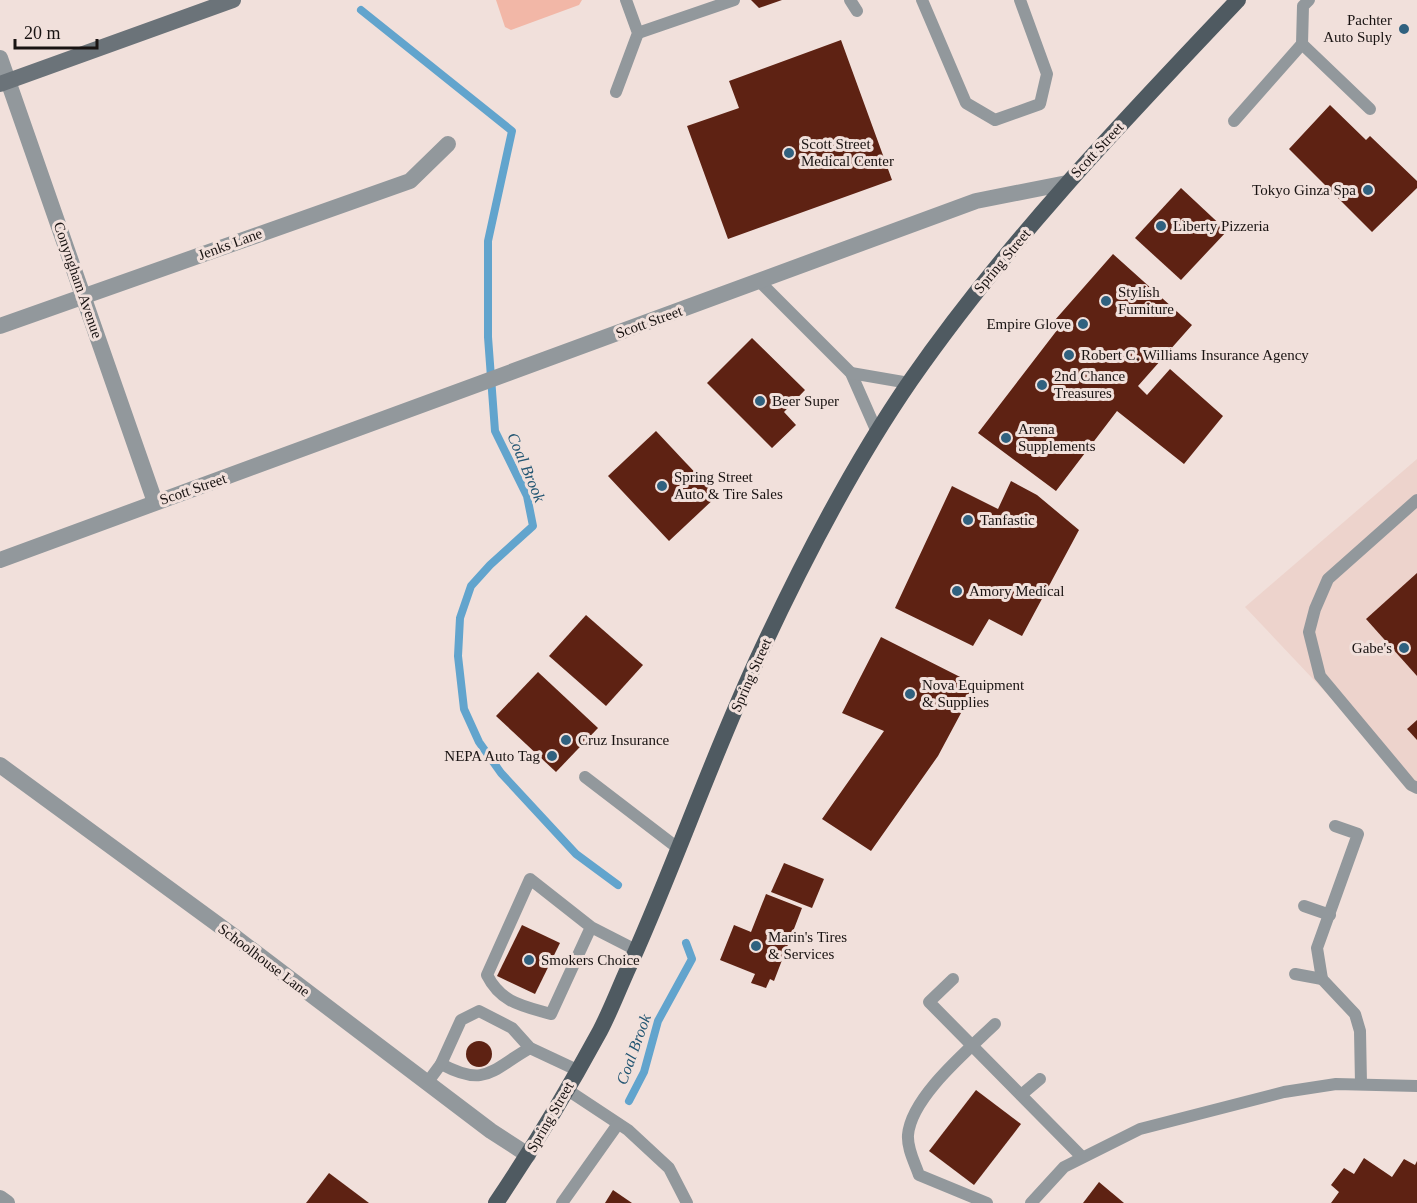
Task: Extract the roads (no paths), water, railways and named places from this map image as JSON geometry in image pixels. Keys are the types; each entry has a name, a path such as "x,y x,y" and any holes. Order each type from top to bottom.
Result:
{"main road":[{"path":"4,82 232,0"},
{"name":"Scott Street","path":"1067,183 1238,0"},
{"name":"Spring Street","path":"496,1203 528,1155 601,1030 660,897 762,648 812,550 877,432 964,307 1067,183"}],"street":[{"name":"Conyngham Avenue","path":"0,58 4,82 84,296 155,502"},
{"name":"Jenks Lane","path":"0,326 410,181 448,144"},
{"name":"Scott Street","path":"0,560 976,201 1067,183"},
{"name":"Schoolhouse Lane","path":"0,765 235,937 427,1083 528,1155"},
{"path":"0,1198 7,1203"}],"lane":[{"path":"615,92 638,33 626,0"},
{"path":"638,33 734,0"},
{"path":"850,0 857,11"},
{"path":"922,0 966,103 996,120 1040,104 1047,74 1020,0"},
{"path":"1234,121 1302,44 1303,2"},
{"path":"1302,44 1370,109"},
{"path":"759,281 851,373 877,432"},
{"path":"851,373 909,383"},
{"path":"1417,500 1328,579 1314,609 1309,632 1320,676 1411,785 1417,788"},
{"path":"585,777 679,849"},
{"path":"1335,826 1358,834 1317,948 1322,979 1355,1014 1360,1032 1361,1084"},
{"path":"591,927 551,1014 516,1004 495,990 487,975 530,879 591,927 636,950"},
{"path":"1304,906 1330,915"},
{"path":"1295,974 1322,979"},
{"path":"953,979 929,1002 1082,1157"},
{"path":"427,1083 441,1064 461,1020 479,1011 512,1028 530,1048 577,1071"},
{"path":"987,1203 919,1175 909,1143 916,1108 972,1045 995,1024"},
{"path":"441,1064 462,1076 484,1076 530,1048"},
{"path":"1021,1095 1040,1079"},
{"path":"1031,1203 1064,1167 1140,1129 1284,1092 1336,1084 1417,1086"},
{"path":"566,1089 618,1124 669,1168 687,1203"},
{"path":"562,1203 618,1124"}],"waterway":[{"name":"Coal Brook","path":"361,10 512,131 488,241 488,337 495,431 527,496 533,526 490,565 471,586 460,618 458,656 464,709 479,742 501,773 576,854 618,885"},
{"name":"Coal Brook","path":"629,1101 644,1072 658,1021 692,959 686,943"}],"place":[{"name":"Pachter Auto Suply","path":"1404,29"},
{"name":"Scott Street Medical Center","path":"789,153"},
{"name":"Tokyo Ginza Spa","path":"1368,190"},
{"name":"Liberty Pizzeria","path":"1161,226"},
{"name":"Stylish Furniture","path":"1106,301"},
{"name":"Empire Glove","path":"1083,324"},
{"name":"Robert C. Williams Insurance Agency","path":"1069,355"},
{"name":"2nd Chance Treasures","path":"1042,385"},
{"name":"Beer Super","path":"760,401"},
{"name":"Arena Supplements","path":"1006,438"},
{"name":"Spring Street Auto & Tire Sales","path":"662,486"},
{"name":"Tanfastic","path":"968,520"},
{"name":"Amory Medical","path":"957,591"},
{"name":"Gabe's","path":"1404,648"},
{"name":"Nova Equipment & Supplies","path":"910,694"},
{"name":"Cruz Insurance","path":"566,740"},
{"name":"NEPA Auto Tag","path":"552,756"},
{"name":"Marin's Tires & Services","path":"756,946"},
{"name":"Smokers Choice","path":"529,960"}]}
